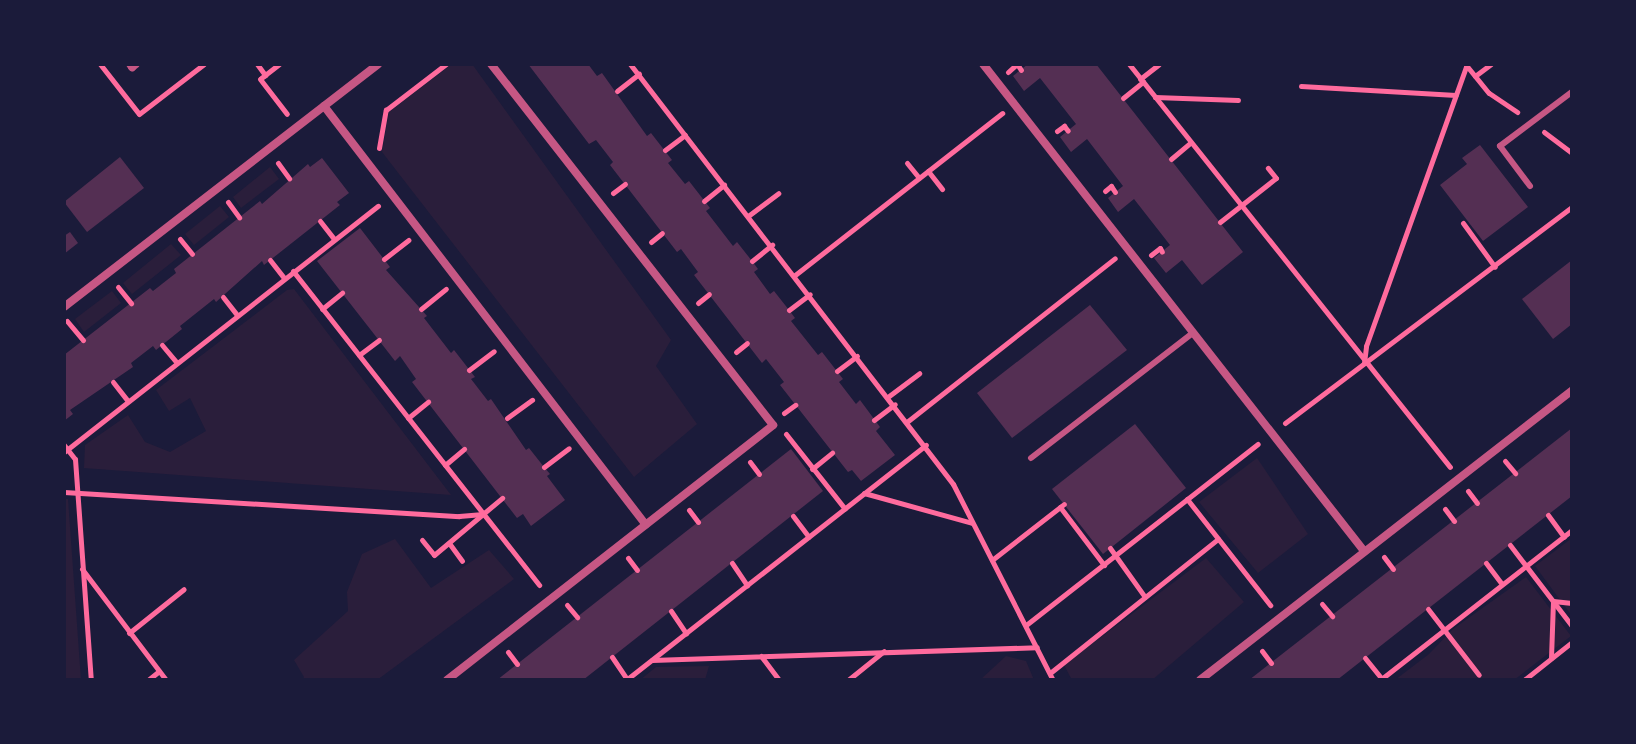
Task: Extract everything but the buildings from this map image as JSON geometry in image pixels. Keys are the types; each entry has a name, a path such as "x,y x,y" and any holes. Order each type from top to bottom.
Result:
{"street":[{"path":"130,64 132,67 136,64"},
{"path":"64,307 378,64"},
{"path":"447,680 773,425 491,64"},
{"path":"983,64 1364,551"},
{"path":"324,106 646,525"},
{"path":"1200,680 1572,390"}],"lane":[{"path":"1530,186 1500,146 1572,92"},
{"path":"1031,458 1193,333"}],"path":[{"path":"100,64 139,114 204,64"},
{"path":"257,64 265,75"},
{"path":"279,64 260,79 297,127"},
{"path":"373,168 386,110 446,64"},
{"path":"630,64 889,396 953,484 1053,680"},
{"path":"1006,74 1017,64 1021,70"},
{"path":"1129,64 1364,364 1450,467"},
{"path":"1123,98 1159,64"},
{"path":"1475,76 1491,64"},
{"path":"1364,364 1366,346 1466,66"},
{"path":"617,91 639,74"},
{"path":"1301,86 1456,95"},
{"path":"1154,97 1238,100"},
{"path":"795,275 1004,111"},
{"path":"665,150 685,135"},
{"path":"1171,159 1190,143"},
{"path":"907,163 919,178"},
{"path":"1220,222 1276,178 1268,168"},
{"path":"928,171 942,189"},
{"path":"704,201 724,185"},
{"path":"748,216 778,193"},
{"path":"91,680 75,459 65,449 393,195"},
{"path":"1026,625 1272,433 1572,207"},
{"path":"320,221 334,239"},
{"path":"1463,223 1495,267"},
{"path":"384,259 421,231"},
{"path":"752,261 772,245"},
{"path":"908,421 1115,258"},
{"path":"270,260 284,278"},
{"path":"293,271 551,599"},
{"path":"421,309 458,279"},
{"path":"322,309 342,293"},
{"path":"789,310 810,294"},
{"path":"223,297 237,315"},
{"path":"64,318 83,340"},
{"path":"359,355 379,340"},
{"path":"469,370 505,341"},
{"path":"162,345 177,363"},
{"path":"837,371 857,356"},
{"path":"889,396 919,373"},
{"path":"113,382 128,401"},
{"path":"507,418 543,391"},
{"path":"408,418 428,402"},
{"path":"874,420 895,404"},
{"path":"784,433 845,509"},
{"path":"544,467 580,439"},
{"path":"612,657 627,680 926,445"},
{"path":"445,465 464,449"},
{"path":"812,469 832,453"},
{"path":"1505,460 1515,473"},
{"path":"1467,490 1477,503"},
{"path":"64,492 459,516 483,514"},
{"path":"864,493 973,523"},
{"path":"422,540 434,555 502,498"},
{"path":"1187,499 1273,609"},
{"path":"992,560 1062,505 1104,565"},
{"path":"1444,508 1454,521"},
{"path":"1548,515 1564,537"},
{"path":"793,516 809,537"},
{"path":"1365,658 1381,679 1572,530"},
{"path":"1050,673 1218,539"},
{"path":"449,542 462,561"},
{"path":"1510,545 1572,626"},
{"path":"1110,548 1145,597"},
{"path":"1383,556 1393,569"},
{"path":"732,563 747,585"},
{"path":"1486,563 1502,584"},
{"path":"82,569 166,680"},
{"path":"129,633 184,589"},
{"path":"1553,601 1572,603"},
{"path":"1551,658 1553,601"},
{"path":"1322,603 1332,616"},
{"path":"1428,609 1479,675"},
{"path":"671,611 686,633"},
{"path":"1524,680 1572,642"},
{"path":"652,660 1037,647"},
{"path":"1261,650 1271,663"},
{"path":"848,680 884,651"},
{"path":"760,656 779,680"},
{"path":"148,680 159,671"}],"shaded area":[{"path":"452,64 472,64 671,340 656,366 697,424 634,477 382,152 389,112"},
{"path":"270,167 279,179 241,208 233,197"},
{"path":"220,206 229,217 194,245 185,234"},
{"path":"171,244 181,255 132,294 123,283"},
{"path":"294,289 451,495 84,468 85,445 128,415 145,442 170,452 206,431 190,398 169,411 156,390 287,290"},
{"path":"112,291 121,303 84,332 75,319"},
{"path":"1257,458 1308,534 1258,573 1199,502"},
{"path":"64,499 68,499 81,680 64,680"},
{"path":"1572,538 1572,616 1535,566"},
{"path":"395,539 431,588 489,550 514,579 377,680 302,680 304,677 294,660 348,611 347,592 362,554"},
{"path":"1206,558 1244,602 1152,680 1072,680 1064,665"},
{"path":"1526,577 1571,636 1514,680 1395,680 1429,654 1453,629"},
{"path":"1006,656 1026,661 1034,680 980,680"},
{"path":"709,666 705,680 640,680 656,667"}]}
